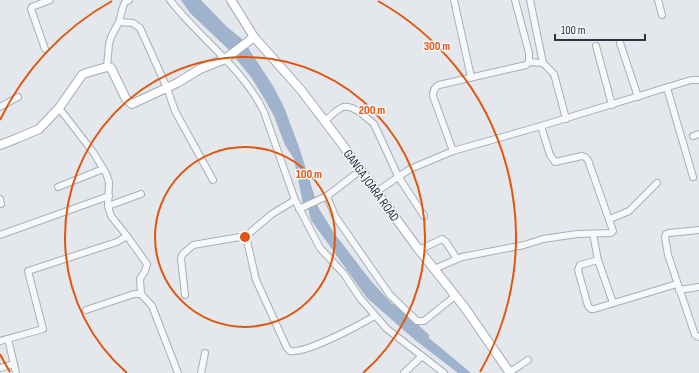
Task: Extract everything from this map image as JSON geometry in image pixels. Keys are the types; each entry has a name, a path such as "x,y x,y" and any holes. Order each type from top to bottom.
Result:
{"main road":[{"name":"GANGA JOARA ROAD","path":"231,0 254,37 301,90 325,121 419,250 476,323 510,373"},
{"path":"0,145 39,128 60,108 82,75 86,73 108,67 111,68 126,99 132,104 167,88 200,69 227,58 254,37"}],"street":[{"path":"45,49 31,9 50,0"},
{"path":"108,67 109,44 119,22 123,7 129,0"},
{"path":"170,0 227,58 260,102 299,210 324,254 344,274 360,298 387,329 444,373"},
{"path":"454,0 471,77"},
{"path":"515,0 529,53 529,62"},
{"path":"530,0 543,63 554,74 566,119"},
{"path":"658,0 662,15"},
{"path":"119,22 133,23 140,28 167,88 177,116 214,180"},
{"path":"620,43 638,97"},
{"path":"596,46 612,105"},
{"path":"453,151 433,96 433,91 436,87 471,77 526,65 529,62 543,63"},
{"path":"376,192 410,169 453,151 566,119 691,80 699,80"},
{"path":"666,88 693,177"},
{"path":"0,107 18,97"},
{"path":"325,121 342,107 353,107 370,120 374,124 398,176 424,216"},
{"path":"60,108 93,152 108,178 108,206 111,216 147,264 140,279 141,294 152,306 178,373"},
{"path":"434,269 457,259 524,245 543,239 577,234 611,233 613,231 610,219 585,157 582,156 555,162 550,155 541,126"},
{"path":"58,187 103,169"},
{"path":"299,210 327,196 361,170"},
{"path":"610,219 629,210 657,183"},
{"path":"108,206 141,194"},
{"path":"0,235 109,196"},
{"path":"327,196 335,216 390,295 417,321 424,321 455,296"},
{"path":"185,295 181,259 190,248 198,243 246,236 272,214 295,200"},
{"path":"699,230 669,233 666,234 665,238 668,255 678,287 695,335 699,337"},
{"path":"593,234 598,260 613,303"},
{"path":"0,341 44,329 28,271 117,242 127,236"},
{"path":"246,236 256,280 284,344 290,351 298,351 336,337 376,316"},
{"path":"419,250 442,239 446,242 457,259"},
{"path":"598,260 580,265 578,268 588,306 594,309 678,287 699,288"},
{"path":"86,310 134,294 141,294"},
{"path":"8,339 16,373"},
{"path":"201,373 205,353"},
{"path":"404,373 422,356"},
{"path":"510,373 528,360"},
{"path":"0,368 14,364"}],"water":[{"path":"181,0 201,0 226,26 243,40 273,86 284,107 299,147 318,207 334,233 371,281 405,318 471,373 458,373 415,340 367,298 311,220 308,209 303,204 294,159 285,145 274,116 251,77 227,48 190,13"}],"waterway":[{"path":"394,307 426,336"}]}
